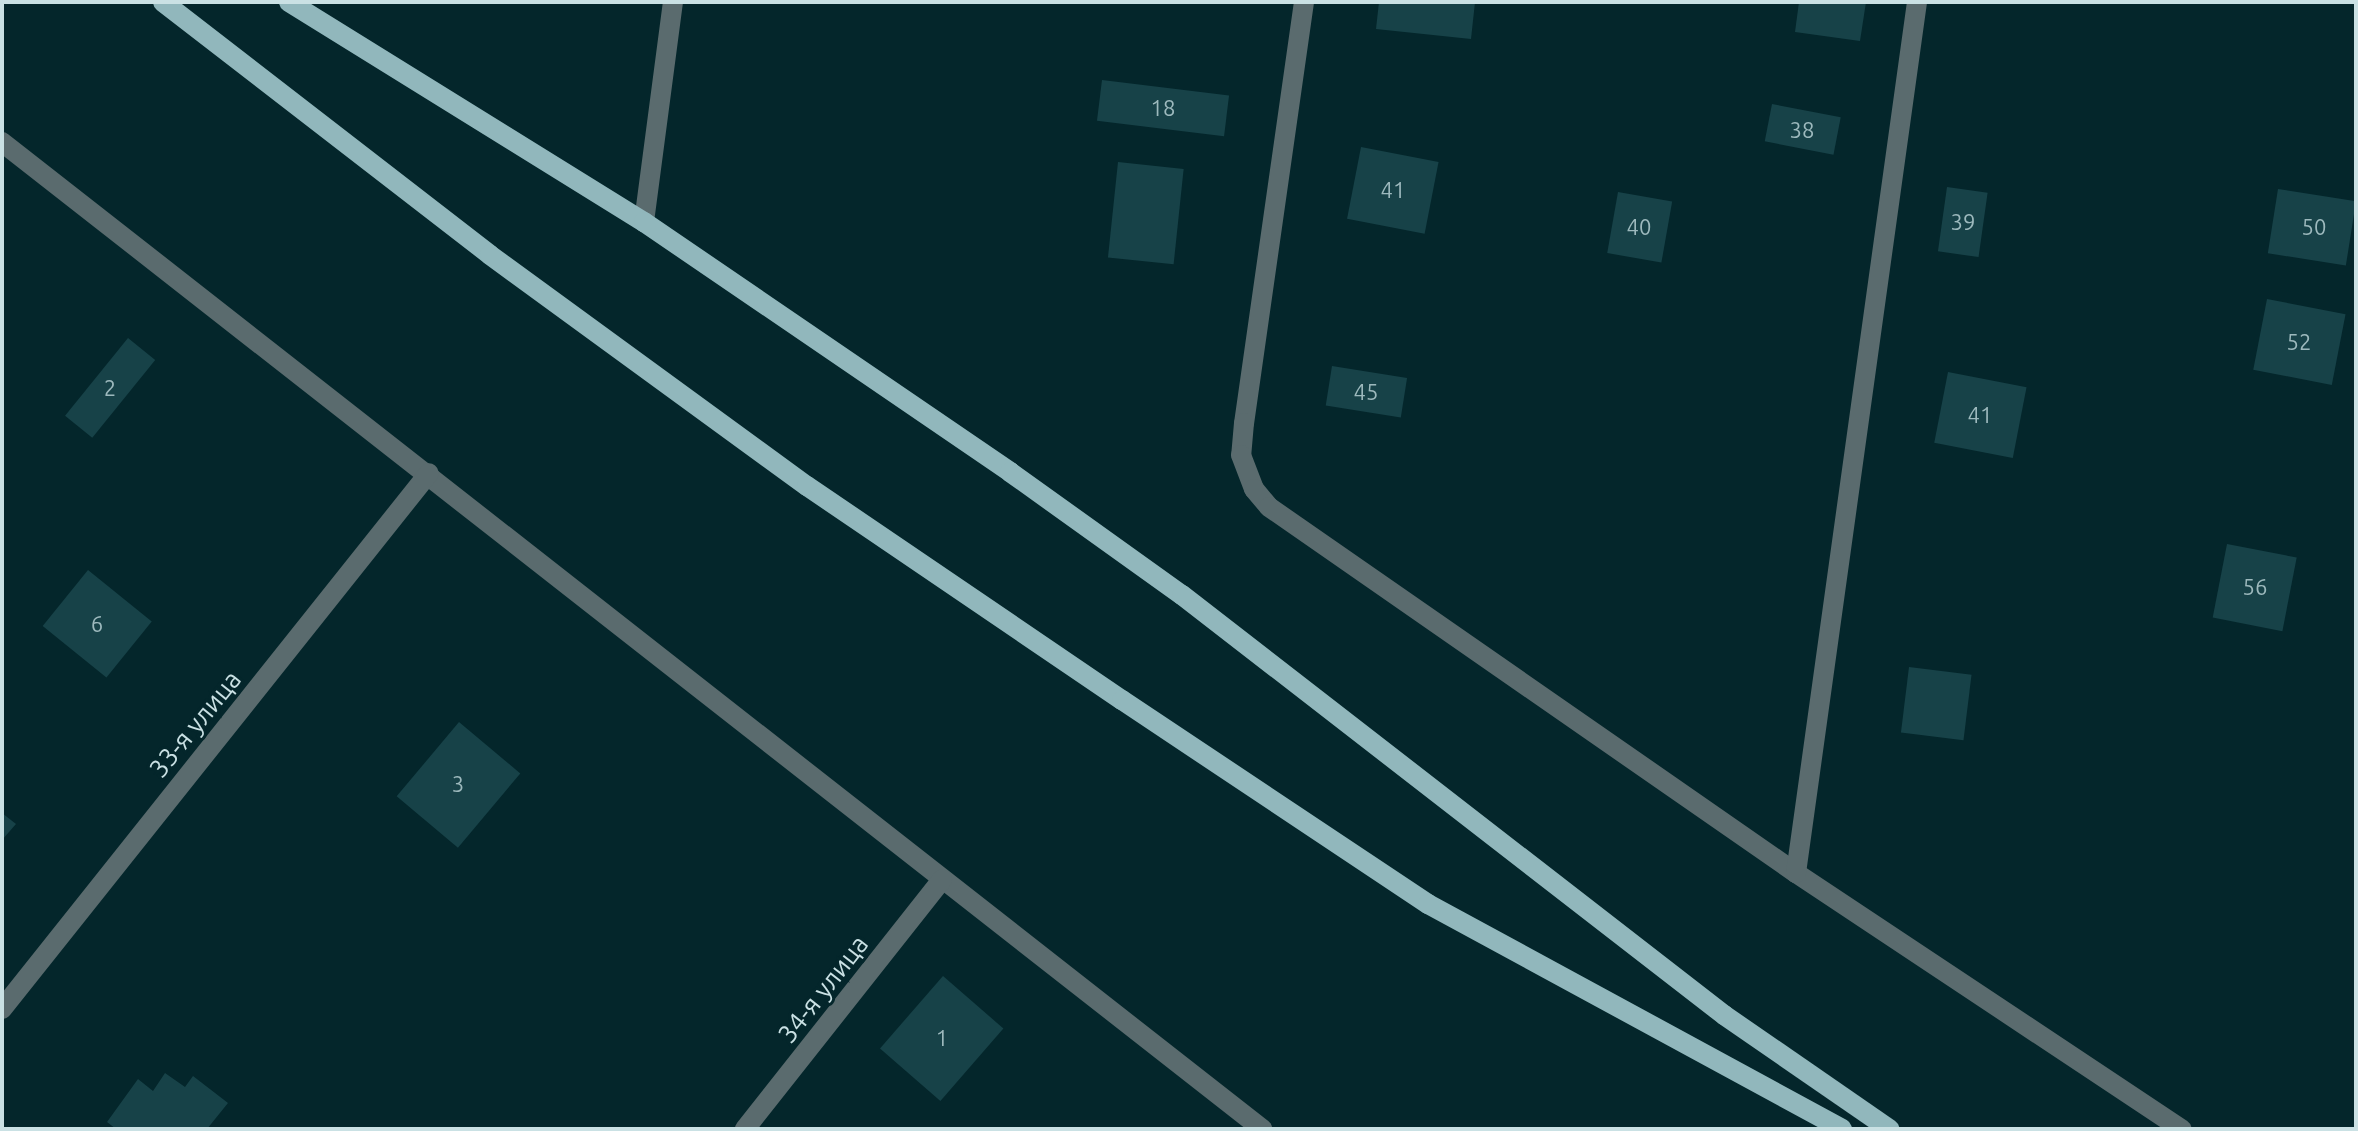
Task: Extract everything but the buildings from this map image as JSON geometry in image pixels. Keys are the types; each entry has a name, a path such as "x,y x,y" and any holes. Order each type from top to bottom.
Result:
{"main road":[{"path":"163,2 490,255 781,467 1122,700 1428,904 1842,1129"},
{"path":"289,2 644,222 815,335 1182,595 1724,1015 1889,1129"}],"street":[{"path":"644,222 673,2"},
{"path":"1304,2 1244,423 1241,455 1254,489 1269,507 1796,873 2182,1129"},
{"path":"1796,873 1917,2"},
{"path":"2,142 429,473 1262,1129"},
{"name":"33-я улица","path":"2,1009 429,473"},
{"name":"34-я улица","path":"745,1129 942,880"}]}
